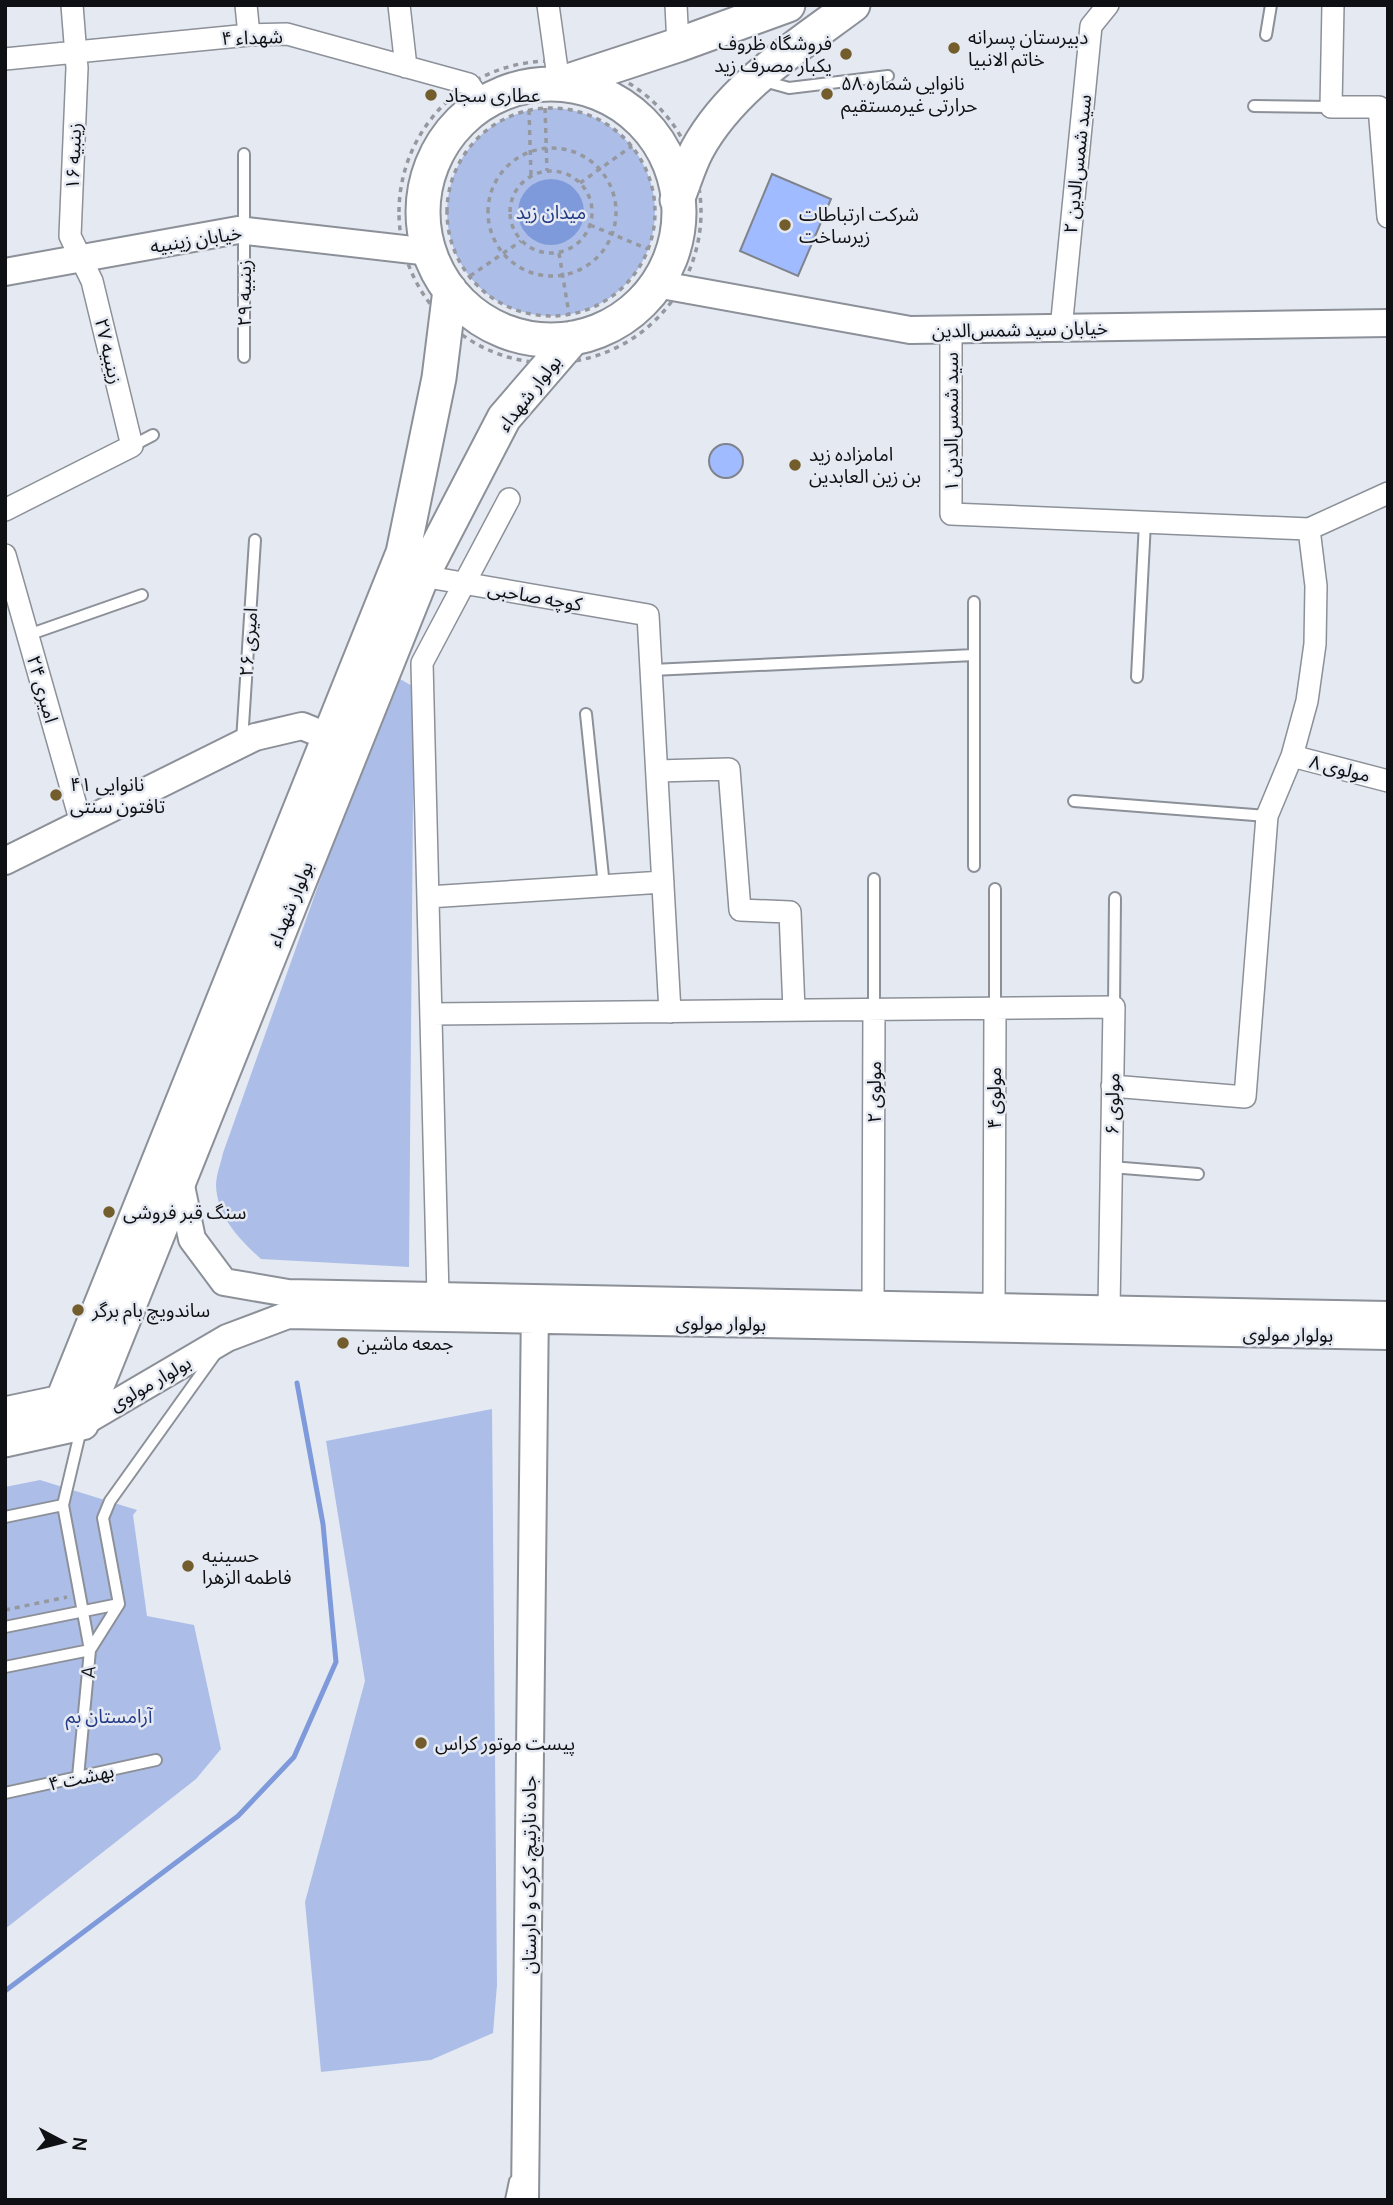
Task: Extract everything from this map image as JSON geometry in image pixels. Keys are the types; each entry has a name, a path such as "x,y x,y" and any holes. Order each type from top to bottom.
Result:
{"main road":[{"path":"553,84 678,45 788,5"},
{"path":"677,200 698,149 729,105 777,62 853,5"},
{"path":"553,84 575,86 603,95 640,120 666,157 677,200 677,222 668,286 614,323 571,326 542,340 498,328 471,312 417,250 430,170 450,134 468,114 476,94 501,94 522,87 553,84"},
{"name":"بولوار شهداء","path":"82,1423 180,1181 329,737 402,553 455,296"},
{"name":"بولوار شهداء","path":"5,1414 62,1402 251,966 389,657 422,576 504,418 551,364 571,326"},
{"path":"5,1440 82,1423"}],"street":[{"name":"زینبیه ۱۶","path":"72,5 77,68 70,236 81,258"},
{"path":"246,5 249,35"},
{"path":"399,5 406,66"},
{"path":"548,5 553,84"},
{"path":"676,5 678,45"},
{"name":"سید شمس‌الدین ۲","path":"1061,329 1091,26 1108,5"},
{"path":"1334,5 1331,107 1379,107 1388,217"},
{"name":"شهداء ۴","path":"5,59 249,35 287,34 406,66 476,94"},
{"name":"خیابان زینبیه","path":"5,272 245,230 417,250"},
{"name":"زینبیه ۲۷","path":"81,258 92,281 132,446"},
{"name":"خیابان سید شمس‌الدین","path":"668,286 910,330 1388,323"},
{"name":"سید شمس‌الدین ۱","path":"951,330 951,514 1145,522"},
{"path":"5,510 132,446"},
{"path":"1145,522 1309,529 1388,493"},
{"path":"438,1296 422,663 509,499"},
{"path":"1112,1086 1245,1097 1267,816 1292,756 1307,701 1315,644 1316,586 1309,529"},
{"name":"امیری ۲۴","path":"5,555 81,823"},
{"name":"کوچه صاحبی","path":"422,576 649,615 652,670"},
{"path":"389,657 422,663"},
{"path":"652,670 670,1012"},
{"path":"5,861 255,737 302,726 329,737"},
{"name":"مولوی ۸","path":"1292,756 1388,780"},
{"path":"657,771 729,769 740,910 790,912 794,1010"},
{"path":"428,897 663,882"},
{"path":"431,1014 1114,1007"},
{"name":"مولوی ۶","path":"1109,1309 1114,1007"},
{"name":"مولوی ۴","path":"994,1307 995,1008"},
{"name":"مولوی ۲","path":"873,1305 874,1009"},
{"name":"بولوار مولوی","path":"180,1181 192,1239 224,1282 288,1304 1258,1323 1388,1315"},
{"name":"بولوار مولوی","path":"82,1423 288,1304 438,1296 535,1309 873,1305 1109,1309 1388,1336"},
{"name":"جاده نارتیچ، کرک و دارستان","path":"525,2200 535,1309"}],"lane":[{"path":"1266,35 1271,5"},
{"path":"758,79 789,88 888,76"},
{"path":"1254,106 1331,107"},
{"name":"زینبیه ۲۹","path":"244,154 244,357"},
{"path":"132,446 153,435"},
{"path":"1137,677 1145,522"},
{"name":"امیری ۲۶","path":"241,744 256,540"},
{"path":"28,635 142,595"},
{"path":"974,602 974,866"},
{"path":"652,670 974,655"},
{"path":"586,715 604,886"},
{"path":"1074,802 1267,816"},
{"name":"مولوی ۲","path":"874,879 874,1009"},
{"name":"مولوی ۴","path":"995,889 995,1008"},
{"name":"مولوی ۶","path":"1114,1007 1115,898"},
{"path":"1111,1167 1198,1174"},
{"path":"5,1667 90,1650 119,1604 103,1518 110,1501 227,1338"},
{"path":"82,1423 63,1505 90,1650"},
{"path":"5,1517 63,1505"},
{"path":"5,1627 119,1604"},
{"name":"A","path":"78,1777 90,1650"},
{"name":"بهشت ۴","path":"5,1793 156,1760"},
{"path":"511,2200 527,2120"}],"path":[{"path":"525,62 553,84 570,109 593,116 614,129 632,146 645,166 652,189 654,226 648,249 637,270 612,296 592,307 571,326 520,311 487,294 455,296 421,290 417,250 399,222 404,172 421,134 435,114 476,94 506,66 525,62"},
{"path":"604,69 622,78 655,102 679,131 693,161 701,197 701,224 692,267 668,286 650,326 623,345 593,358 551,364 518,360 486,350 455,296 456,254 449,229 448,202 454,176 466,153 483,133 505,119 529,110 553,84 604,69"},
{"path":"547,171 546,148 553,84"},
{"path":"529,110 531,176"},
{"path":"580,183 632,146"},
{"path":"546,148 575,152 599,169 610,187 615,220 612,234 596,259 583,268 562,275 540,276 513,264 503,254 494,240 488,208 491,191 503,170 531,151 546,148"},
{"path":"547,171 561,172 580,183 591,203 590,225 580,241 559,253 551,254 535,250 521,241 512,225 510,206 517,189 531,176 547,171"},
{"path":"590,225 648,249"},
{"path":"455,296 521,241"},
{"path":"559,253 571,326"},
{"path":"5,1609 80,1594"}],"green space":[{"name":"میدان زید","path":"551,108 591,116 624,139 647,172 655,212 647,252 624,285 591,308 551,316 511,308 478,285 455,252 447,212 455,172 478,139 511,116"},
{"path":"393,675 414,687 409,1267 261,1259 238,1236 220,1207 216,1185 218,1173"},
{"name":"پیست موتور کراس","path":"492,1409 497,1985 493,2033 431,2060 321,2072 305,1902 365,1681 326,1441"},
{"name":"آرامستان بم","path":"40,1480 137,1510 133,1515 147,1616 194,1625 221,1749 196,1779 5,1929 5,1487"}],"shaded area":[{"path":"551,179 564,181 579,194 584,212 582,225 569,240 551,245 538,243 523,230 518,212 520,199 533,184"}],"building":[{"name":"شرکت ارتباطات زیرساخت","path":"772,174 831,199 798,276 740,251"},
{"path":"726,444 738,449 743,461 738,473 726,478 714,473 709,461 714,449"}],"waterway":[{"path":"5,1991 238,1816 294,1757 336,1662 323,1524 297,1383"}],"place":[{"name":"دبیرستان پسرانه خاتم الانبیا","path":"954,48"},
{"name":"فروشگاه ظروف یکبار مصرف زید","path":"846,54"},
{"name":"نانوایی شماره ۵۸ حرارتی غیرمستقیم","path":"827,94"},
{"name":"عطاری سجاد","path":"431,95"},
{"name":"شرکت ارتباطات زیرساخت","path":"785,225"},
{"name":"امامزاده زید بن زین العابدین","path":"795,465"},
{"name":"نانوایی ۴۱ تافتون سنتی","path":"56,795"},
{"name":"سنگ قبر فروشی","path":"109,1212"},
{"name":"ساندویچ بام برگر","path":"78,1310"},
{"name":"جمعه ماشین","path":"343,1343"},
{"name":"حسینیه فاطمه الزهرا","path":"188,1566"},
{"name":"پیست موتور کراس","path":"421,1743"}]}
